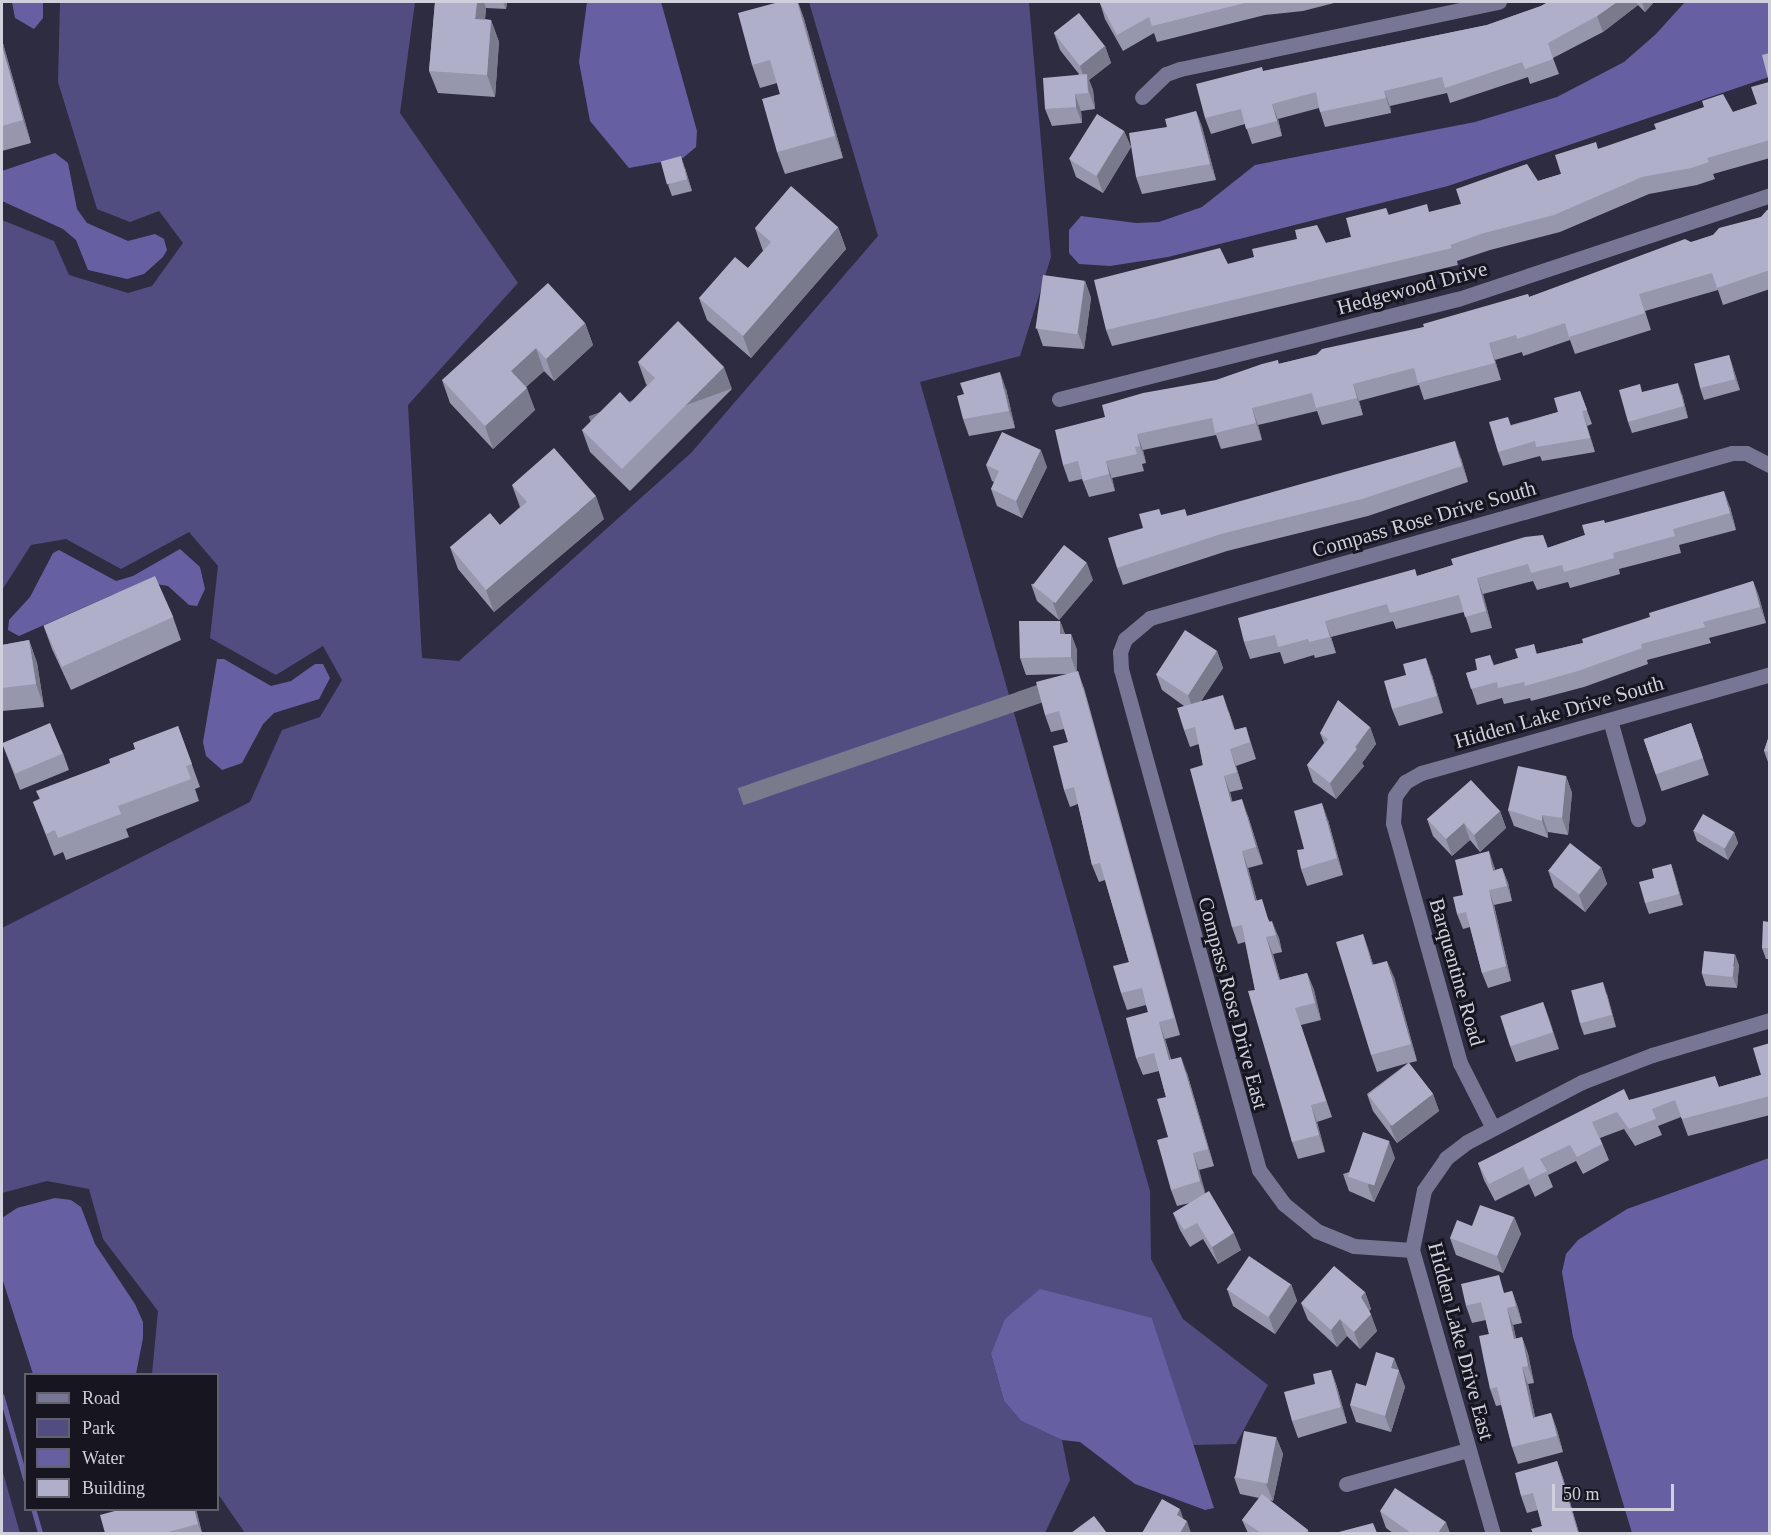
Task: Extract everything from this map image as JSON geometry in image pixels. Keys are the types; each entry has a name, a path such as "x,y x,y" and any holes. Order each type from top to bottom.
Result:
{"street":[{"path":"1142,98 1166,74 1180,69 1499,2"},
{"name":"Hedgewood Drive","path":"1059,399 1458,299 1770,195"},
{"name":"Compass Rose Drive South","path":"1121,669 1120,652 1125,639 1150,618 1732,453 1746,453 1770,465"},
{"name":"Compass Rose Drive East","path":"1121,669 1259,1170 1284,1204 1317,1232 1354,1246 1412,1250"},
{"name":"Hidden Lake Drive South","path":"1393,823 1395,796 1405,782 1421,773 1770,674"},
{"path":"1610,720 1638,819"},
{"name":"Barquentine Road","path":"1393,823 1460,1063 1493,1128"},
{"name":"Hidden Lake Drive East","path":"1493,1533 1412,1250 1417,1209 1433,1174 1460,1148 1493,1128 1618,1067 1770,1020"},
{"path":"1347,1484 1468,1450"}],"green space":[{"path":"60,2 415,2 400,113 518,283 408,405 422,658 459,661 691,453 878,236 809,2 1029,3 1051,257 1020,356 920,382 1150,1191 1151,1259 1183,1319 1268,1385 1236,1444 1193,1445 1152,1318 991,1354 1004,1401 1021,1421 1062,1440 1070,1480 1045,1533 245,1533 219,1495 219,1373 152,1373 158,1311 103,1239 89,1189 47,1181 2,1193 2,928 250,802 282,730 320,717 342,680 323,646 276,675 210,638 218,566 189,532 121,569 66,539 31,545 2,590 2,220 54,241 69,275 128,293 152,286 183,243 159,211 130,222 97,209 58,82"},
{"path":"2,1469 20,1533 2,1533"}],"water":[{"path":"12,2 43,2 43,18 34,29 15,18"},
{"path":"587,2 661,2 697,131 696,147 683,158 629,168 590,121 579,62"},
{"path":"1685,2 1769,2 1769,77 1448,186 1168,257 1110,266 1079,264 1069,253 1069,230 1081,216 1136,223 1159,222 1202,207 1255,165 1475,122 1557,97 1624,62 1656,34"},
{"path":"55,153 68,163 77,209 87,223 128,241 155,234 164,239 167,250 163,257 144,274 127,279 88,270 76,240 63,229 2,201 2,171"},
{"path":"180,549 200,567 205,589 197,606 189,605 168,586 156,584 112,595 19,636 8,630 9,620 30,597 53,553 59,550 116,581 133,576"},
{"path":"217,659 224,659 271,686 291,681 315,664 323,664 330,678 319,699 274,713 263,724 242,763 222,770 206,756 203,742"},
{"path":"1769,1158 1769,1533 1632,1533 1573,1337 1562,1272 1566,1254 1578,1240 1627,1209"},
{"path":"55,1198 71,1200 81,1207 95,1244 135,1304 143,1322 143,1338 136,1373 33,1373 2,1278 2,1218 17,1208"},
{"path":"1040,1289 1152,1318 1214,1508 1205,1510 1135,1484 1080,1442 1062,1440 1021,1421 1004,1401 991,1354 1005,1319"}],"building":[{"path":"435,2 477,2 475,19 491,20 487,75 429,71"},
{"path":"779,2 797,2 835,136 777,152 762,99 780,94 770,60 752,65 738,13"},
{"path":"1249,2 1152,26 1149,17 1117,35 1100,3"},
{"path":"1548,2 1617,2 1597,16 1548,43 1553,59 1525,69 1522,62 1445,88 1442,77 1384,91 1386,98 1320,112 1316,92 1272,104 1277,121 1246,129 1241,109 1205,118 1196,84 1262,67 1263,71 1487,25"},
{"path":"1079,13 1105,46 1080,66 1054,33"},
{"path":"2,46 23,120 2,126"},
{"path":"1770,53 1770,140 1707,158 1709,162 1691,168 1642,177 1554,215 1484,233 1450,245 1452,248 1106,330 1094,280 1220,248 1228,264 1254,257 1252,249 1297,239 1295,230 1317,225 1326,243 1351,237 1346,218 1386,208 1388,215 1427,204 1429,212 1461,204 1456,189 1527,164 1538,181 1561,174 1555,155 1596,142 1598,149 1656,129 1654,124 1704,107 1702,101 1723,94 1733,112 1757,104 1751,87 1769,82 1762,55"},
{"path":"1087,74 1088,93 1075,94 1076,107 1045,109 1043,78"},
{"path":"1196,111 1210,164 1136,177 1129,133 1167,127 1165,119"},
{"path":"1097,114 1124,131 1096,176 1069,159"},
{"path":"681,156 687,179 667,185 661,161"},
{"path":"791,186 838,227 743,336 699,298 735,257 748,268 771,242 755,228"},
{"path":"1770,209 1770,270 1717,288 1712,273 1639,294 1645,313 1569,337 1565,323 1517,339 1516,335 1489,343 1495,363 1418,383 1414,368 1353,384 1357,398 1316,408 1312,393 1252,408 1256,423 1215,433 1212,418 1137,434 1140,446 1135,447 1137,454 1106,461 1109,474 1083,481 1078,461 1063,465 1055,430 1105,417 1102,405 1143,393 1216,380 1278,360 1278,364 1316,355 1322,349 1424,327 1423,324 1528,294 1529,297 1685,239 1691,242 1713,235 1719,228 1761,217"},
{"path":"1043,275 1085,281 1077,334 1035,328"},
{"path":"548,283 585,323 546,359 536,348 511,371 527,388 485,426 442,380"},
{"path":"678,321 724,367 622,469 582,430 620,392 630,403 655,378 638,362"},
{"path":"1729,355 1735,379 1700,388 1694,364"},
{"path":"1000,372 1009,411 963,419 957,396 964,394 960,383"},
{"path":"1678,383 1684,406 1628,422 1619,390 1640,384 1642,392"},
{"path":"1580,391 1587,410 1582,411 1590,438 1536,447 1535,441 1498,452 1489,422 1508,417 1511,426 1558,412 1554,398"},
{"path":"1002,432 1041,450 1016,501 991,489 999,471 986,465"},
{"path":"1455,441 1462,466 1362,499 1221,534 1117,568 1108,538 1143,528 1139,514 1159,509 1161,515 1185,509 1187,516"},
{"path":"554,448 596,496 486,590 450,547 490,513 500,525 527,502 512,485"},
{"path":"1724,491 1730,513 1673,529 1675,536 1613,553 1614,558 1564,572 1562,565 1531,573 1528,564 1477,578 1486,611 1465,617 1459,595 1390,613 1387,604 1325,621 1330,637 1309,642 1308,639 1278,647 1275,635 1244,642 1238,618 1415,569 1417,576 1453,565 1451,559 1525,537 1543,535 1547,548 1585,535 1582,525 1604,520 1605,523"},
{"path":"1064,545 1087,563 1055,603 1033,585"},
{"path":"155,576 173,617 62,667 44,626"},
{"path":"1753,581 1760,607 1703,622 1705,627 1641,644 1642,648 1578,671 1525,686 1524,682 1498,688 1497,682 1471,689 1466,673 1477,670 1475,659 1490,655 1493,666 1518,658 1515,649 1534,644 1536,654 1583,643 1582,639 1650,617 1649,613"},
{"path":"1019,621 1060,621 1060,634 1071,634 1071,657 1020,658"},
{"path":"1185,630 1217,651 1188,695 1156,674"},
{"path":"29,640 36,684 2,688 2,645"},
{"path":"1426,658 1437,696 1392,709 1384,681 1406,675 1403,664"},
{"path":"1078,671 1174,1018 1159,1022 1169,1060 1181,1057 1208,1149 1193,1153 1200,1181 1171,1190 1157,1140 1168,1137 1157,1099 1166,1097 1154,1053 1136,1058 1126,1018 1148,1012 1142,988 1121,993 1113,966 1129,962 1100,863 1092,865 1074,787 1064,790 1053,746 1068,742 1059,711 1045,715 1036,682"},
{"path":"1223,695 1234,730 1246,727 1250,742 1230,749 1237,772 1224,776 1231,802 1242,799 1256,847 1242,851 1255,901 1262,899 1269,922 1272,921 1276,935 1266,937 1279,980 1307,973 1315,1003 1295,1008 1326,1101 1311,1105 1319,1135 1292,1142 1248,991 1255,990 1242,925 1232,927 1190,769 1203,765 1195,727 1184,730 1177,708"},
{"path":"1338,700 1370,727 1355,747 1357,749 1330,783 1307,765 1328,739 1320,733"},
{"path":"50,723 63,753 15,774 2,743"},
{"path":"1691,723 1703,758 1656,774 1644,739"},
{"path":"178,726 192,764 186,766 191,779 118,806 121,814 58,838 55,830 46,834 33,802 40,799 36,791 110,763 109,759 135,749 133,743"},
{"path":"1770,733 1770,752 1764,751"},
{"path":"1518,766 1566,776 1562,818 1542,815 1542,821 1508,810"},
{"path":"1471,780 1500,811 1474,835 1464,823 1446,839 1427,819"},
{"path":"1322,803 1337,858 1301,869 1297,850 1304,849 1294,811"},
{"path":"1703,814 1734,832 1725,848 1694,830"},
{"path":"1570,843 1601,867 1579,895 1548,871"},
{"path":"1489,851 1493,871 1502,868 1507,886 1489,890 1506,966 1482,973 1466,912 1457,914 1453,897 1463,895 1455,860"},
{"path":"1671,864 1679,894 1645,903 1639,882 1654,878 1652,869"},
{"path":"1770,910 1770,948 1762,948 1763,921 1769,922"},
{"path":"1363,934 1372,965 1387,961 1411,1044 1371,1055 1336,942"},
{"path":"1704,951 1735,954 1732,977 1702,974"},
{"path":"1603,982 1612,1015 1580,1023 1571,991"},
{"path":"1543,1002 1553,1032 1510,1046 1500,1016"},
{"path":"1770,1043 1770,1096 1682,1119 1675,1100 1652,1109 1656,1119 1629,1129 1617,1112 1592,1122 1602,1144 1577,1157 1570,1145 1540,1159 1547,1171 1529,1180 1523,1167 1489,1184 1478,1163 1624,1089 1629,1100 1715,1076 1719,1087 1761,1075 1753,1048"},
{"path":"1409,1063 1433,1094 1392,1126 1368,1095"},
{"path":"1363,1132 1389,1141 1374,1186 1348,1176"},
{"path":"1209,1191 1234,1233 1212,1247 1197,1223 1184,1230 1173,1213"},
{"path":"1480,1205 1514,1217 1497,1256 1450,1238 1457,1220 1472,1226"},
{"path":"1249,1256 1290,1284 1268,1317 1227,1289"},
{"path":"1334,1266 1365,1292 1361,1297 1371,1314 1354,1332 1340,1319 1331,1330 1301,1303"},
{"path":"1499,1275 1504,1293 1512,1291 1516,1306 1507,1308 1514,1339 1522,1337 1528,1366 1522,1367 1533,1418 1551,1413 1557,1436 1512,1447 1497,1387 1490,1389 1484,1361 1479,1336 1489,1334 1481,1302 1466,1306 1461,1284"},
{"path":"1376,1352 1394,1358 1391,1368 1399,1370 1385,1416 1350,1405 1356,1383 1366,1386"},
{"path":"1331,1370 1341,1407 1292,1421 1284,1392 1315,1384 1313,1374"},
{"path":"1244,1431 1276,1437 1267,1483 1235,1477"},
{"path":"1557,1461 1578,1533 1533,1533 1531,1529 1542,1526 1533,1493 1521,1496 1515,1473"},
{"path":"1395,1488 1446,1522 1438,1533 1411,1533 1380,1511"},
{"path":"1262,1494 1308,1530 1305,1533 1261,1533 1242,1520"},
{"path":"1162,1499 1180,1509 1177,1515 1187,1521 1180,1533 1142,1533"},
{"path":"115,1511 195,1511 198,1524 164,1533 105,1533 100,1515"},
{"path":"1094,1516 1107,1533 1071,1533"},
{"path":"1373,1523 1377,1533 1335,1533"}],"waterway":[{"path":"2,1396 24,1473"},
{"path":"34,1511 41,1534"}]}
